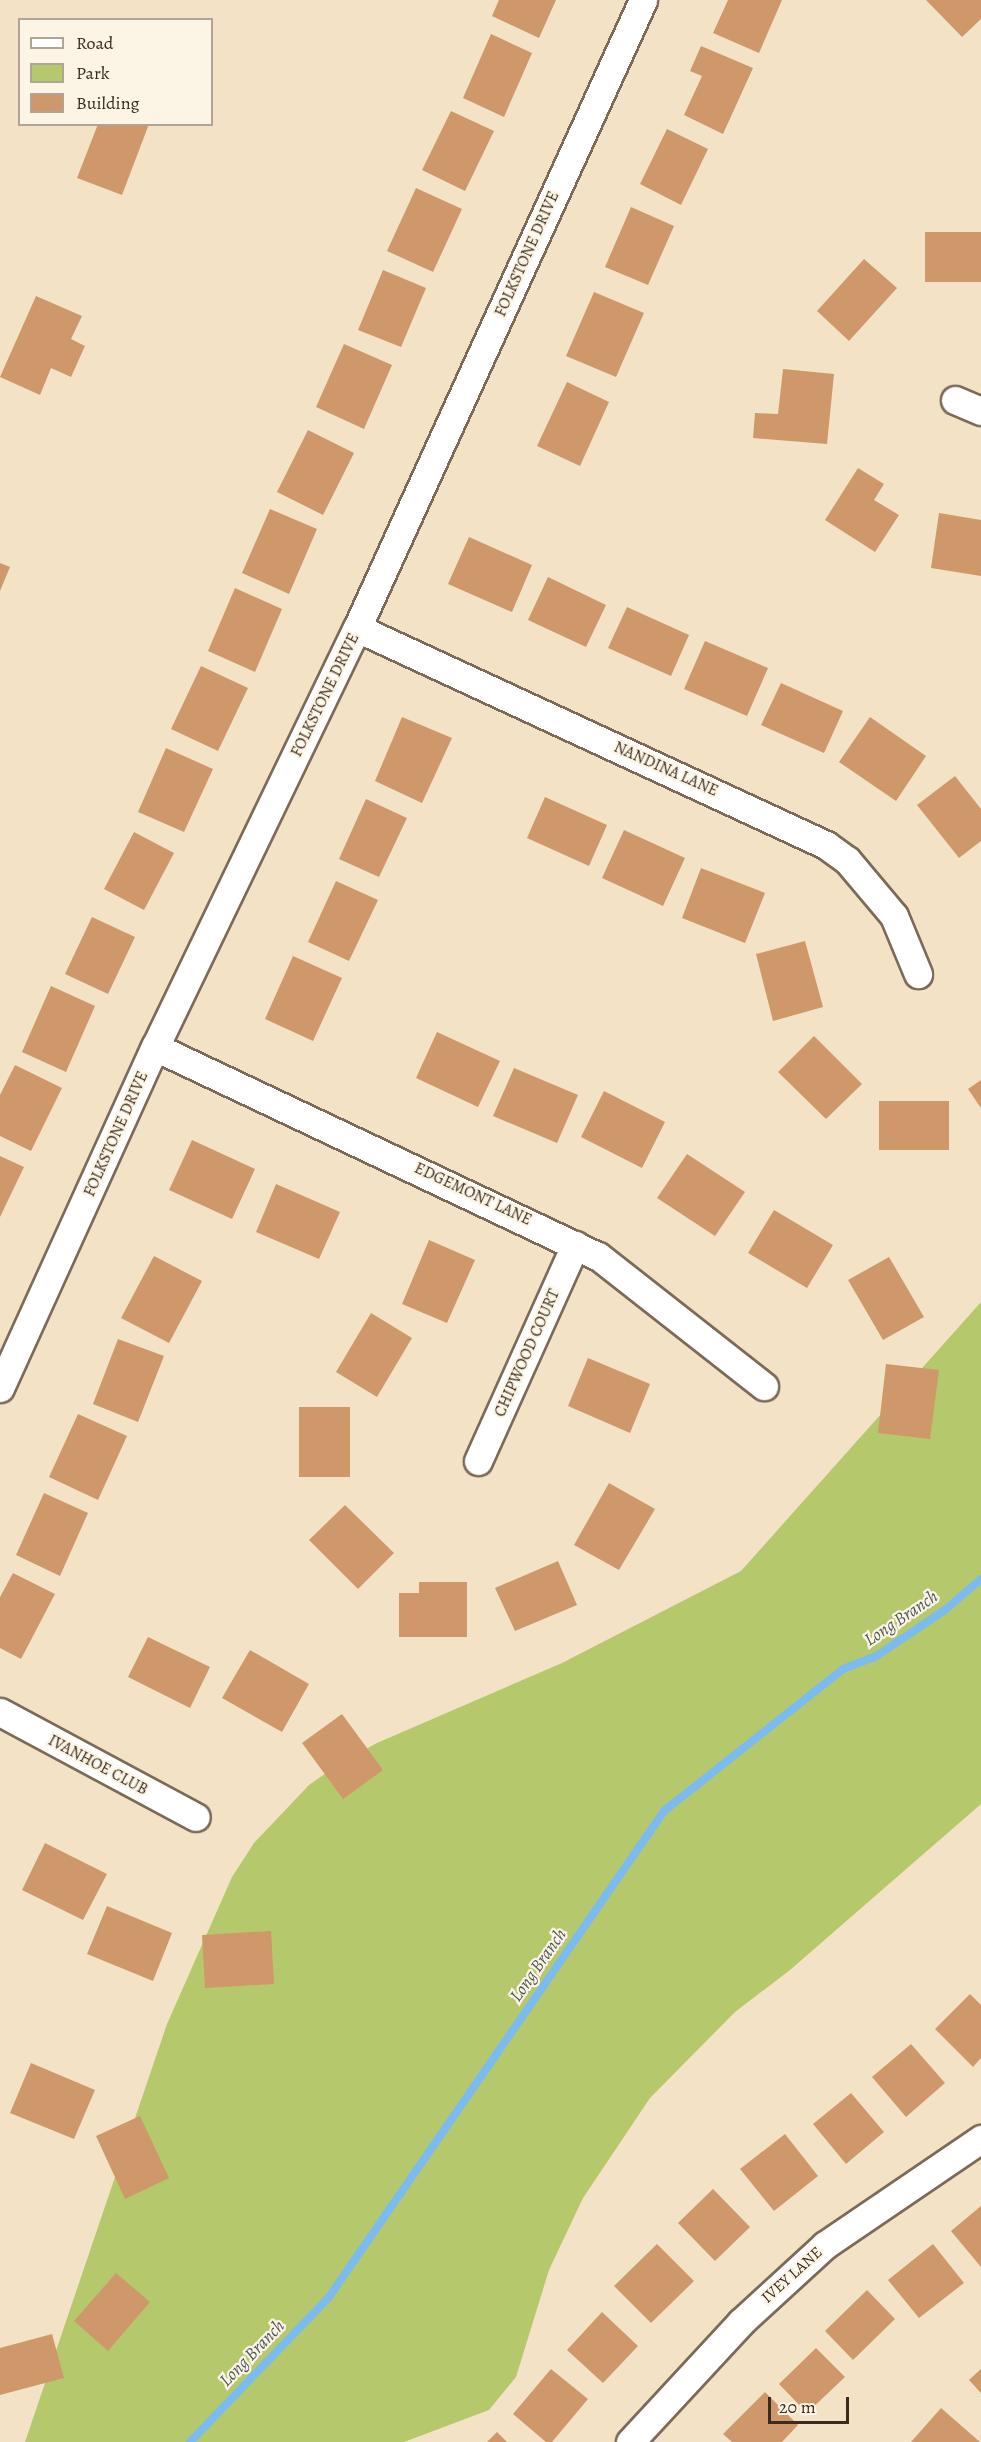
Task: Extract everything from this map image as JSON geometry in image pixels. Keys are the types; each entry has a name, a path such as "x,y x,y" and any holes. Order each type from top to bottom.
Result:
{"street":[{"name":"FOLKSTONE DRIVE","path":"0,1388 155,1047 357,628 643,0"},
{"path":"955,400 981,411"},
{"name":"NANDINA LANE","path":"357,628 826,845 847,860 894,916 918,974"},
{"name":"EDGEMONT LANE","path":"155,1047 575,1245 621,1270 764,1386"},
{"name":"CHIPWOOD COURT","path":"478,1461 575,1245"},
{"name":"IVANHOE CLUB","path":"0,1712 196,1817"},
{"name":"IVEY LANE","path":"630,2442 741,2322 825,2245 981,2139"}],"green space":[{"path":"981,1302 981,1804 790,1970 735,2012 650,2098 583,2198 549,2270 516,2377 489,2410 404,2442 25,2442 167,2024 232,1877 254,1843 309,1785 342,1762 377,1743 562,1663 741,1571"}],"building":[{"path":"499,0 556,0 539,38 492,16"},
{"path":"728,0 782,0 759,53 713,33"},
{"path":"926,0 981,0 981,19 962,37"},
{"path":"491,34 532,53 504,117 463,98"},
{"path":"701,46 753,68 723,134 684,115 702,76 690,71"},
{"path":"451,111 494,131 465,191 422,170"},
{"path":"97,126 148,126 122,195 77,178"},
{"path":"667,129 708,149 681,205 640,184"},
{"path":"416,188 462,209 433,272 387,251"},
{"path":"631,207 674,226 648,285 605,267"},
{"path":"925,232 981,232 981,282 925,282"},
{"path":"864,259 897,288 849,341 817,311"},
{"path":"383,270 426,288 401,347 358,330"},
{"path":"594,292 644,313 616,377 566,356"},
{"path":"36,296 82,316 71,339 85,346 71,377 51,368 40,395 0,377"},
{"path":"344,344 392,365 364,429 316,407"},
{"path":"783,369 834,374 827,444 753,438 755,413 778,414"},
{"path":"567,382 609,402 580,466 537,446"},
{"path":"308,430 354,453 323,515 277,492"},
{"path":"858,468 884,484 874,500 899,515 875,552 825,520"},
{"path":"270,509 317,529 289,594 242,573"},
{"path":"939,513 981,520 981,576 931,568"},
{"path":"469,537 532,565 512,612 448,584"},
{"path":"0,563 10,567 0,591"},
{"path":"548,577 606,605 586,647 528,620"},
{"path":"235,588 282,609 255,672 208,651"},
{"path":"627,607 689,635 671,676 608,648"},
{"path":"705,641 768,668 747,716 684,689"},
{"path":"201,666 248,688 218,751 171,729"},
{"path":"781,683 843,711 824,753 761,725"},
{"path":"402,717 452,738 422,803 375,781"},
{"path":"870,717 926,756 896,801 839,762"},
{"path":"166,748 213,769 184,832 138,812"},
{"path":"955,776 981,809 981,841 959,858 917,805"},
{"path":"545,797 607,825 589,866 527,838"},
{"path":"366,799 407,818 379,877 339,859"},
{"path":"624,830 685,858 663,906 602,878"},
{"path":"134,832 174,853 144,910 104,889"},
{"path":"701,868 765,893 745,943 682,918"},
{"path":"336,881 378,900 349,961 308,942"},
{"path":"92,917 135,937 108,994 65,974"},
{"path":"805,941 823,1007 773,1021 756,954"},
{"path":"293,956 342,978 313,1041 265,1019"},
{"path":"51,986 95,1006 66,1072 22,1052"},
{"path":"437,1032 500,1061 478,1107 416,1078"},
{"path":"814,1036 862,1084 826,1119 778,1072"},
{"path":"15,1065 62,1088 31,1151 0,1136 0,1095"},
{"path":"514,1068 578,1095 557,1143 493,1116"},
{"path":"981,1080 981,1108 968,1089"},
{"path":"604,1091 665,1122 642,1168 581,1137"},
{"path":"879,1101 949,1101 949,1150 879,1150"},
{"path":"192,1140 255,1169 232,1219 169,1190"},
{"path":"687,1154 745,1192 715,1236 657,1198"},
{"path":"0,1156 24,1167 0,1217"},
{"path":"276,1184 340,1212 319,1259 256,1232"},
{"path":"774,1210 833,1245 807,1288 748,1253"},
{"path":"429,1240 475,1260 447,1323 402,1304"},
{"path":"154,1256 202,1281 169,1343 121,1318"},
{"path":"889,1257 924,1317 883,1340 848,1280"},
{"path":"371,1313 412,1338 377,1397 336,1372"},
{"path":"118,1339 164,1356 138,1422 93,1404"},
{"path":"588,1358 650,1384 630,1433 568,1406"},
{"path":"886,1364 939,1370 930,1439 878,1433"},
{"path":"299,1407 350,1407 350,1477 299,1477"},
{"path":"78,1414 127,1436 98,1500 49,1477"},
{"path":"609,1483 655,1509 619,1570 574,1545"},
{"path":"44,1493 88,1513 60,1576 16,1555"},
{"path":"345,1505 394,1553 358,1589 309,1540"},
{"path":"558,1561 577,1605 515,1631 495,1588"},
{"path":"13,1573 55,1594 21,1659 0,1648 0,1597"},
{"path":"419,1582 467,1582 467,1637 399,1637 399,1593 419,1593"},
{"path":"148,1637 210,1667 190,1708 128,1677"},
{"path":"250,1650 309,1684 282,1732 222,1698"},
{"path":"342,1714 383,1770 343,1799 302,1743"},
{"path":"45,1843 107,1874 83,1920 22,1890"},
{"path":"107,1906 172,1933 153,1981 87,1954"},
{"path":"271,1931 274,1984 205,1988 202,1935"},
{"path":"970,1994 981,2005 981,2058 973,2067 935,2029"},
{"path":"911,2044 945,2083 906,2117 872,2077"},
{"path":"31,2063 95,2090 74,2139 10,2113"},
{"path":"851,2093 884,2132 846,2164 813,2124"},
{"path":"140,2116 169,2178 125,2199 96,2136"},
{"path":"785,2134 818,2176 774,2211 740,2169"},
{"path":"713,2189 750,2227 715,2261 678,2223"},
{"path":"981,2206 981,2267 951,2231"},
{"path":"657,2244 694,2281 651,2323 614,2286"},
{"path":"933,2244 964,2283 919,2318 888,2280"},
{"path":"116,2273 150,2302 108,2351 74,2321"},
{"path":"867,2290 895,2319 853,2360 825,2331"},
{"path":"602,2312 638,2346 603,2383 567,2350"},
{"path":"52,2334 64,2378 0,2395 0,2348"},
{"path":"816,2348 845,2377 807,2413 779,2384"},
{"path":"551,2369 588,2399 552,2442 546,2442 513,2414"},
{"path":"981,2369 981,2393 969,2380"},
{"path":"765,2392 798,2425 782,2442 732,2442 723,2434"},
{"path":"941,2408 980,2442 911,2442"},
{"path":"497,2432 507,2442 487,2442"}],"waterway":[{"name":"Long Branch","path":"190,2442 329,2297 664,1811 843,1669 875,1657 945,1610 981,1579"}]}
